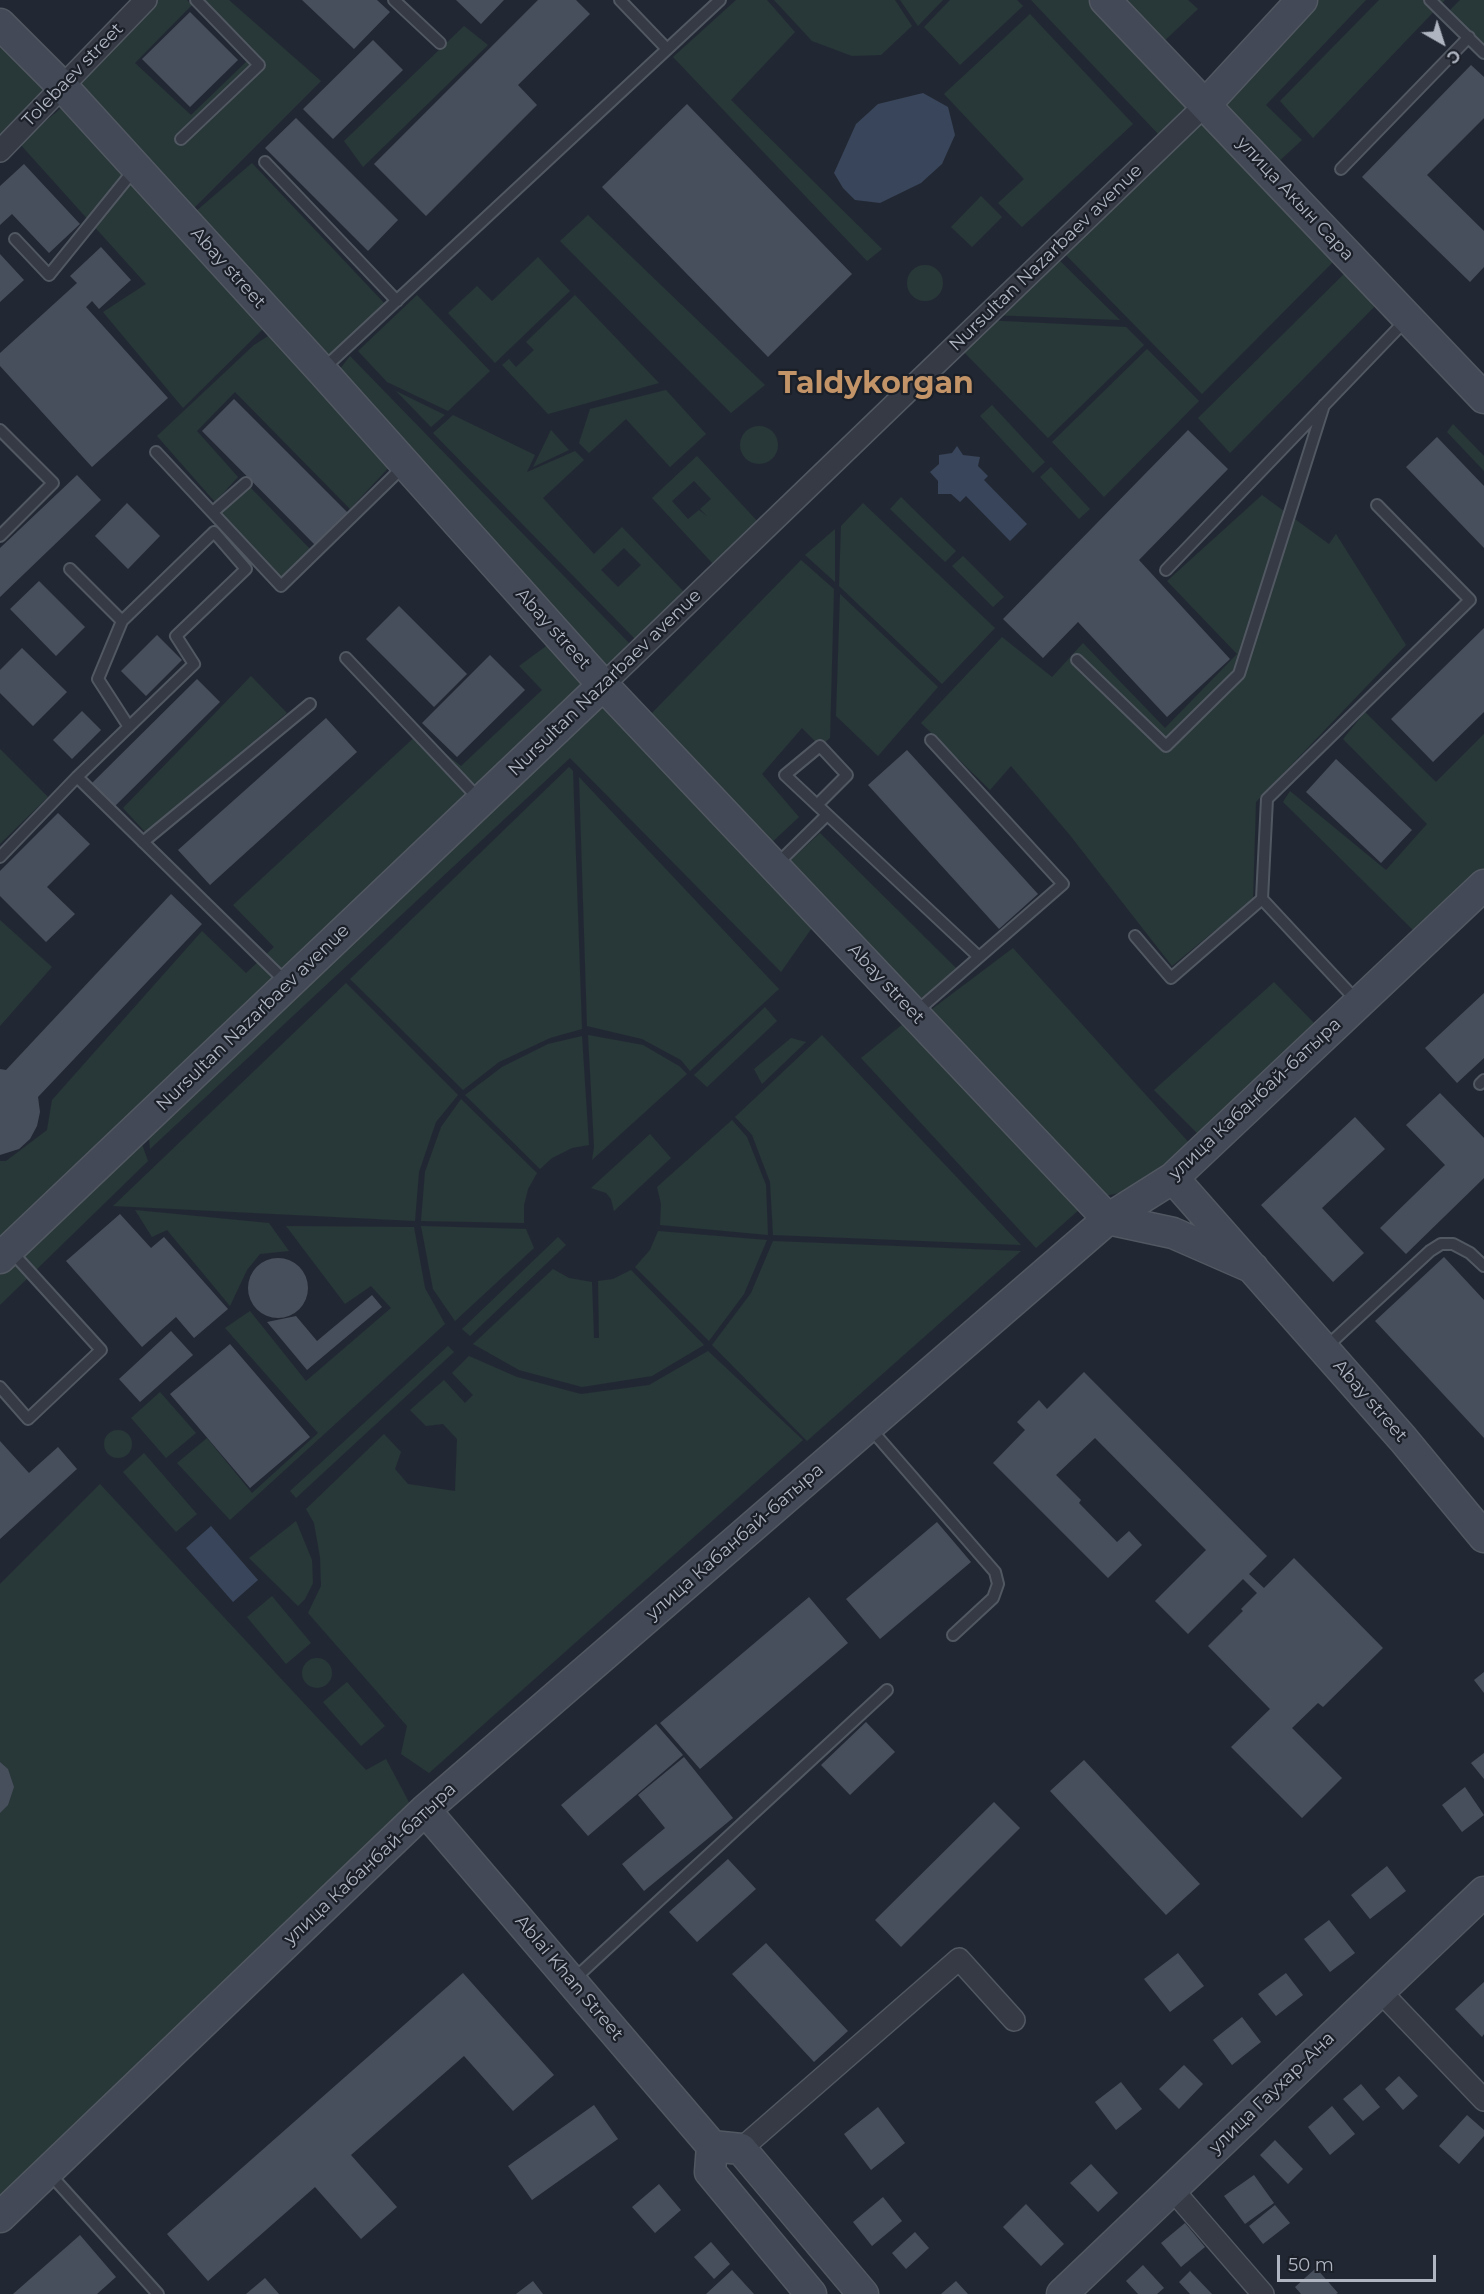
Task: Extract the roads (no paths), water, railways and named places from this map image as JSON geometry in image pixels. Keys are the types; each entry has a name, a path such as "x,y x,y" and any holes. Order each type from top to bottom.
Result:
{"main road":[{"name":"улица Акын Сара","path":"1105,0 1484,398"},
{"path":"1206,104 1302,0"},
{"name":"Abay street","path":"0,24 63,87 406,464 603,685 1108,1219 1173,1233 1253,1268"},
{"name":"Nursultan Nazarbaev avenue","path":"5,1254 603,685"},
{"name":"улица Кабанбай-батыра","path":"0,2217 425,1810 1108,1219 1173,1178 1484,885"},
{"name":"Abay street","path":"1173,1178 1403,1439 1484,1537"},
{"name":"Ablai Khan Street","path":"425,1810 572,1981 864,2294"},
{"name":"улица Гаухар-Ана","path":"1062,2294 1484,1892"},
{"path":"727,2148 710,2172 811,2294"}],"street":[{"name":"Tolebaev street","path":"0,151 146,0"},
{"name":"Nursultan Nazarbaev avenue","path":"603,685 1206,104"},
{"path":"727,2148 959,1959 1014,2020"},
{"path":"1379,1990 1484,2100"},
{"path":"1172,2189 1263,2294"}],"lane":[{"path":"181,139 259,65 196,0"},
{"path":"394,0 440,43"},
{"path":"620,0 667,49"},
{"path":"322,371 720,0"},
{"path":"1430,0 1484,52"},
{"path":"1341,169 1469,37"},
{"path":"265,162 397,301"},
{"path":"15,239 50,275 136,168"},
{"path":"1166,570 1408,318"},
{"path":"1077,660 1166,746 1239,674 1324,405"},
{"path":"0,430 53,483 0,536"},
{"path":"156,452 281,586 406,464"},
{"path":"213,512 246,483"},
{"path":"1135,936 1171,978 1262,899 1268,800 1470,600 1377,505"},
{"path":"0,856 77,777 129,727 194,664 176,636 246,569 214,532 122,621 98,679 129,727"},
{"path":"70,569 122,621"},
{"path":"346,658 481,801"},
{"path":"143,842 310,704"},
{"path":"914,1014 1064,884 931,740"},
{"path":"817,805 847,775 820,747 785,775 979,957"},
{"path":"77,777 288,984"},
{"path":"775,866 827,815"},
{"path":"1262,899 1359,1003"},
{"path":"1324,1349 1430,1251 1441,1244 1453,1244 1470,1253 1484,1266"},
{"path":"0,1387 28,1419 101,1350 5,1254"},
{"path":"868,1426 995,1572 998,1584 993,1598 953,1635"},
{"path":"572,1981 887,1689"},
{"path":"47,2171 158,2294"}],"water":[{"path":"923,93 948,107 955,135 942,164 921,183 880,203 855,200 843,188 834,173 856,124 878,104"},
{"path":"957,446 963,455 980,457 978,466 988,476 984,480 1027,524 1010,541 966,496 960,502 951,494 938,494 938,481 930,472 939,464 939,455 952,453"},
{"path":"211,1526 258,1580 233,1602 186,1548"}],"district":[{"name":"Taldykorgan","path":"876,384"}]}
